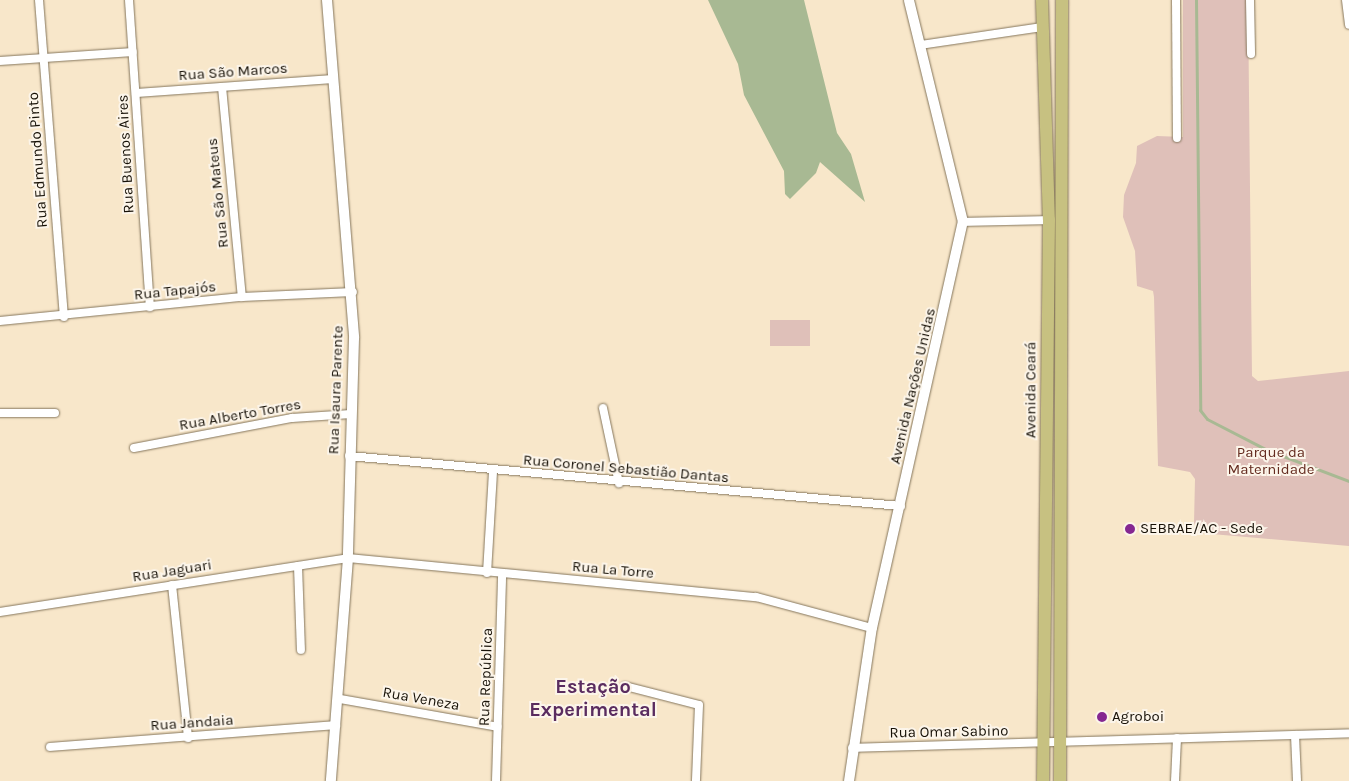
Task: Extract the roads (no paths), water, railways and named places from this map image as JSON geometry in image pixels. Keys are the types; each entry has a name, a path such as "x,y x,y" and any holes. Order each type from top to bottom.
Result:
{"main road":[{"name":"Avenida Ceará","path":"1042,0 1049,220 1045,743 1043,781"},
{"path":"1059,0 1063,6 1062,742 1060,781"},
{"path":"1044,50 1051,67 1063,76"}],"street":[{"name":"Rua Edmundo Pinto","path":"39,0 64,317"},
{"name":"Rua Buenos Aires","path":"130,0 150,307"},
{"name":"Rua Isaura Parente","path":"327,0 332,79 353,292 348,558 340,699 331,781"},
{"name":"Avenida Nações Unidas","path":"850,781 852,748 872,628 901,506 963,222 908,0"},
{"path":"1176,0 1177,138"},
{"path":"1250,0 1251,54"},
{"path":"1346,0 1349,25"},
{"path":"920,45 1042,27"},
{"path":"0,61 133,52"},
{"name":"Rua São Marcos","path":"137,93 332,79"},
{"name":"Rua São Mateus","path":"222,87 242,297"},
{"path":"963,222 1049,220"},
{"name":"Rua Tapajós","path":"0,321 64,317 242,297 353,292"},
{"path":"603,408 619,483"},
{"path":"0,413 55,413"},
{"name":"Rua Alberto Torres","path":"134,448 292,418 350,414"},
{"name":"Rua Coronel Sebastião Dantas","path":"349,456 619,483 901,506"},
{"path":"487,574 493,471"},
{"name":"Rua Jaguari","path":"0,612 348,558"},
{"name":"Rua La Torre","path":"348,558 487,574 756,597 872,628"},
{"path":"298,566 301,650"},
{"name":"Rua República","path":"496,781 502,574"},
{"path":"172,585 188,738"},
{"path":"625,686 700,705 696,781"},
{"name":"Rua Veneza","path":"340,699 498,727"},
{"name":"Rua Jandaia","path":"50,748 336,725"},
{"name":"Rua Omar Sabino","path":"852,748 1349,733"},
{"path":"1295,734 1297,781"},
{"path":"1176,781 1177,738"}],"waterway":[{"path":"1196,0 1200,410 1207,419 1267,450 1349,481"}],"place":[{"name":"SEBRAE/AC - Sede","path":"1130,529"},
{"name":"Agroboi","path":"1102,717"}],"district":[{"name":"Estação Experimental","path":"593,698"}],"park label":[{"name":"Parque da Maternidade","path":"1271,460"}]}
